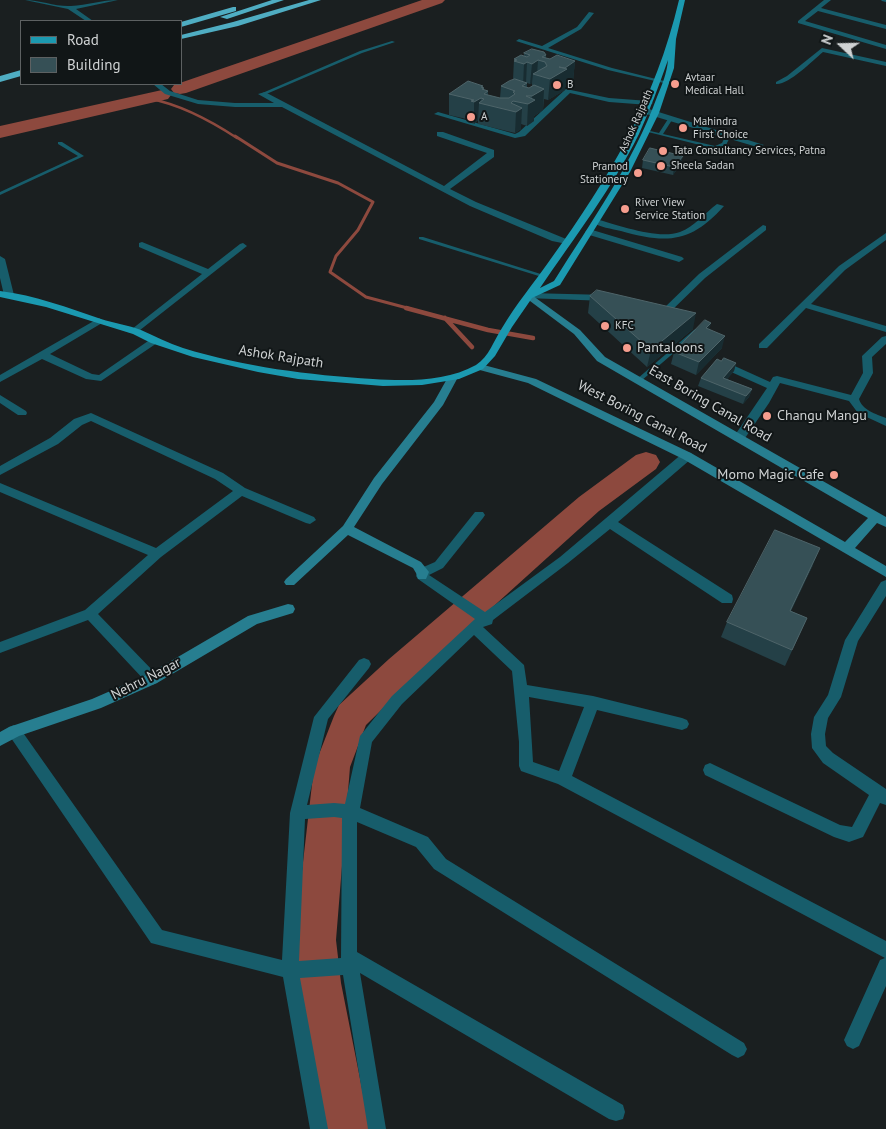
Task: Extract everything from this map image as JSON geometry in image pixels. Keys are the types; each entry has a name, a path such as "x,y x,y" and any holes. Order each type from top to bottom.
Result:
{"highway":[{"path":"182,25 264,0"},
{"path":"182,34 280,0"},
{"path":"182,34 288,0"},
{"path":"182,34 297,0"},
{"path":"182,34 308,0"},
{"path":"182,34 235,24 316,0"},
{"path":"7,67 20,64"},
{"path":"0,77 20,72"}],"main road":[{"name":"Ashok Rajpath","path":"529,296 557,283 626,172 646,131 651,110 662,82 671,68 673,39 682,0"},
{"name":"Ashok Rajpath","path":"5,294 66,308 99,321 135,331 155,341 198,356 239,365 318,378 393,383 452,379 480,367 498,345 507,328 615,170 651,110"},
{"name":"East Boring Canal Road","path":"529,296 578,332 601,359 881,520"},
{"name":"West Boring Canal Road","path":"480,367 532,381 687,456 886,572"},
{"path":"290,582 347,529 378,481 439,403 452,379"},
{"path":"846,548 881,520"},
{"path":"347,529 417,565 422,574"},
{"name":"Nehru Nagar","path":"7,736 96,704 152,679 253,620 288,609"}],"street":[{"path":"28,0 70,8 115,0"},
{"path":"828,0 800,22 886,47"},
{"path":"70,8 88,20"},
{"path":"816,10 886,27"},
{"path":"543,48 579,28 591,13"},
{"path":"856,26 863,21"},
{"path":"844,36 850,31"},
{"path":"519,41 610,69 662,82"},
{"path":"778,83 789,77 822,50 886,64"},
{"path":"159,85 182,98 197,102 287,106"},
{"path":"438,114 515,136 522,134 570,88 651,110 760,145"},
{"path":"262,94 482,208 554,239 567,241"},
{"path":"440,134 491,152 491,155 446,188"},
{"path":"596,222 670,237 685,233 720,206"},
{"path":"645,308 664,314 702,276 762,228"},
{"path":"589,232 679,259"},
{"path":"763,346 842,268 886,236"},
{"path":"142,245 209,273"},
{"path":"135,331 243,246"},
{"path":"0,259 5,294"},
{"path":"529,296 609,298 618,301"},
{"path":"805,305 886,329"},
{"path":"0,379 99,321"},
{"path":"886,339 867,356 868,373 854,400 854,404 858,408 886,422"},
{"path":"43,355 90,377 101,378 155,341"},
{"path":"724,365 773,387"},
{"path":"739,438 766,401 777,379 854,400"},
{"path":"0,398 22,413"},
{"path":"0,471 54,441 78,422 91,417 219,476 241,491 310,520"},
{"path":"377,1129 350,962 349,824 365,740 397,700 480,623 610,523 687,456"},
{"path":"0,487 157,554"},
{"path":"0,648 90,614 157,554 241,491"},
{"path":"479,515 439,565 422,574 456,600 473,610 480,623 519,670 526,742 526,766 563,780 886,950"},
{"path":"610,523 727,599"},
{"path":"710,770 835,830 851,835 856,833 881,795 828,758 820,748 818,734 821,717 834,697 852,640 886,585"},
{"path":"90,614 152,679"},
{"path":"319,1129 295,970 303,812 322,716 364,664"},
{"path":"520,689 593,702 682,724"},
{"path":"563,780 593,702"},
{"path":"7,736 157,937 295,970 350,962 616,1112"},
{"path":"303,812 334,810 352,812 422,842 440,864 738,1049"},
{"path":"853,1040 886,966"}],"lane":[{"path":"262,94 361,52 393,42"},
{"path":"646,131 716,148 724,144 727,139 724,136 670,120 651,110"},
{"path":"660,134 670,120"},
{"path":"0,194 82,156 60,143"},
{"path":"421,238 544,276"},
{"path":"639,380 700,327"}],"building":[{"path":"532,49 544,52 546,55 542,57 550,59 557,55 575,61 565,68 559,67 567,69 550,79 533,74 547,66 545,62 538,60 532,64 527,62 524,64 514,61 517,60 514,59 521,55 527,57 530,55 524,53"},
{"path":"515,79 527,83 522,86 529,88 534,85 544,89 532,96 526,96 535,100 528,104 513,101 511,103 522,108 516,112 479,103 484,99 481,98 474,102 471,101 474,100 449,94 468,81 483,86 481,87 484,88 482,89 488,91 484,94 509,98 515,94 513,92 515,91 501,86"},
{"path":"650,148 683,156 674,167 643,160"},
{"path":"597,290 696,313 651,350 590,296"},
{"path":"705,320 711,323 706,328 725,336 699,362 674,352"},
{"path":"724,358 736,363 723,378 752,389 746,396 701,378 717,359 721,361"},
{"path":"775,530 820,548 790,611 807,618 792,650 727,622"}],"waterway":[{"path":"180,89 437,0"},
{"path":"0,132 162,95"},
{"path":"151,99 174,105 196,114 237,138"},
{"path":"235,136 277,163 338,183 373,202 358,230 336,256 330,272 366,297 411,309"},
{"path":"406,308 446,319"},
{"path":"446,319 488,330 533,338"},
{"path":"446,319 472,347"},
{"path":"346,1129 319,983 315,940 332,767 352,716 401,669 589,504 646,462"}],"place":[{"name":"Avtaar Medical Hall","path":"675,84"},
{"name":"B","path":"557,85"},
{"name":"A","path":"471,117"},
{"name":"Mahindra First Choice","path":"683,128"},
{"name":"Tata Consultancy Services, Patna","path":"663,151"},
{"name":"Sheela Sadan","path":"661,166"},
{"name":"Pramod Stationery","path":"638,173"},
{"name":"River View Service Station","path":"625,209"},
{"name":"KFC","path":"605,326"},
{"name":"Pantaloons","path":"627,348"},
{"name":"Changu Mangu","path":"767,416"},
{"name":"Momo Magic Cafe","path":"834,475"}]}
